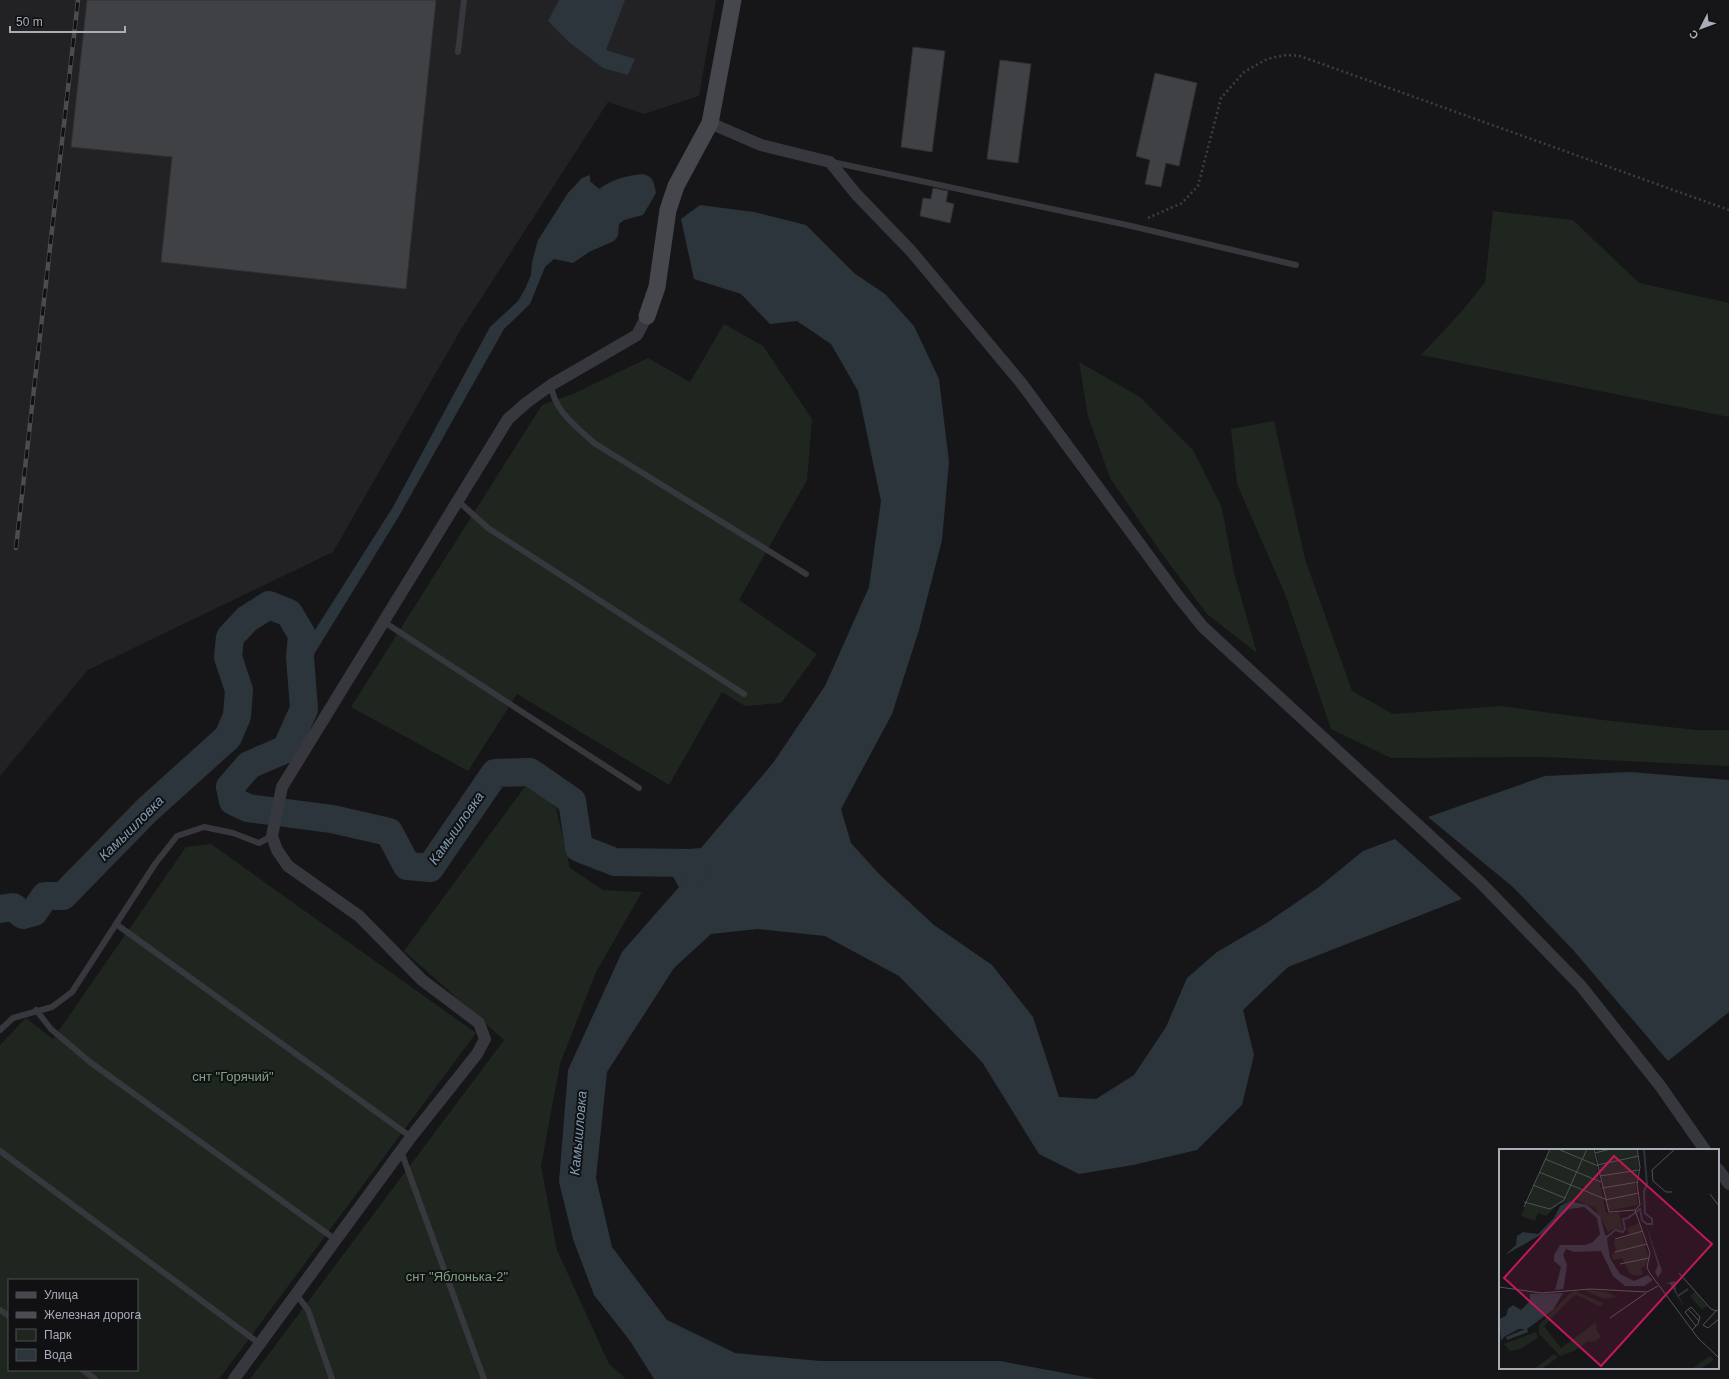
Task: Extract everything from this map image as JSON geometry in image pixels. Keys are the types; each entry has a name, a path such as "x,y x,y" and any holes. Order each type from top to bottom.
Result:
{"street":[{"path":"234,1379 411,1137 477,1054 485,1040 479,1023 422,980 359,916 288,866 278,850 272,836 282,787 508,419 526,403 551,385 637,335 647,316 658,287 668,210 676,186 710,123 733,0"},
{"path":"710,123 762,145 830,162 856,194 911,252 1022,384 1178,596 1203,626 1481,883 1581,986 1662,1087 1704,1149"},
{"path":"1719,1169 1729,1184"}],"lane":[{"path":"458,52 464,0"},
{"path":"830,162 1127,225 1296,265"},
{"path":"551,385 553,397 567,419 594,442 806,574"},
{"path":"458,501 488,528 744,694"},
{"path":"384,622 639,788"},
{"path":"0,1030 12,1018 36,1010 52,1007 72,992 155,864 177,836 204,827 233,833 259,843 272,836"},
{"path":"116,924 411,1137"},
{"path":"36,1010 51,1029 90,1062 336,1240"},
{"path":"0,1151 260,1344"},
{"path":"401,1151 484,1379"},
{"path":"296,1294 308,1310 332,1379"},
{"path":"84,1371 95,1379"}],"path":[{"path":"1127,225 1154,216 1182,203 1198,186 1221,98 1244,72 1267,59 1286,55 1307,59 1729,210"}],"shaded area":[{"path":"0,0 716,0 699,96 644,114 608,102 460,331 333,552 88,670 0,776"}],"green space":[{"path":"1493,211 1573,220 1639,283 1729,303 1729,417 1421,355 1463,310 1485,282"},
{"path":"724,324 763,346 812,419 807,480 739,600 817,654 781,703 745,706 722,692 669,785 517,694 468,771 351,707 542,405 573,394 648,358 690,382"},
{"path":"1079,362 1140,397 1193,450 1222,508 1234,573 1257,653 1207,614 1163,555 1110,478 1088,416"},
{"path":"1274,421 1305,559 1352,691 1393,714 1501,706 1603,720 1697,730 1729,730 1729,766 1543,757 1391,758 1331,729 1285,594 1237,484 1231,429"},
{"name":"снт \"Яблонька-2\"","path":"527,784 556,808 570,868 603,890 642,892 596,972 560,1064 541,1166 557,1250 609,1364 626,1379 250,1379 504,1040 404,951"},
{"name":"снт \"Горячий\"","path":"211,844 476,1033 219,1379 0,1379 0,1045 26,1018 53,1039 186,847"}],"water":[{"path":"559,0 625,0 606,50 635,59 628,75 603,68 570,43 548,21"},
{"path":"643,174 647,175 654,183 656,193 643,215 624,220 619,224 618,236 614,241 589,252 573,263 554,259 545,267 530,304 504,329 399,516 310,661 298,672 296,660 393,507 490,327 518,301 525,289 531,275 532,262 538,240 568,193 582,178 590,175 590,181 599,189 620,178"},
{"path":"700,205 754,212 806,225 854,273 885,294 914,326 939,379 949,462 942,540 919,630 892,714 841,809 851,843 880,875 934,925 992,965 1033,1017 1059,1097 1096,1099 1134,1075 1166,1027 1187,978 1217,952 1265,924 1319,887 1363,851 1395,839 1462,899 1288,967 1243,1010 1254,1055 1242,1105 1197,1150 1133,1165 1079,1174 1039,1154 982,1062 899,976 825,936 757,929 711,934 674,968 607,1072 596,1178 612,1247 667,1320 735,1353 820,1361 1000,1361 1096,1379 654,1379 630,1341 594,1295 573,1239 559,1182 568,1070 622,952 679,887 664,861 664,851 701,848 773,763 825,686 869,587 881,501 858,391 831,344 797,321 770,324 741,294 694,279 681,219"},
{"path":"1630,772 1729,780 1729,1012 1668,1061 1574,951 1514,888 1428,817 1545,776"}],"building":[{"path":"87,0 436,0 406,289 161,262 172,157 71,147"},
{"path":"913,47 945,51 932,152 901,147"},
{"path":"1000,60 1031,64 1018,163 987,159"},
{"path":"1155,73 1197,83 1179,166 1166,163 1161,187 1145,184 1150,160 1136,156"},
{"path":"933,188 948,191 946,202 954,204 950,223 920,216 923,198 931,199"}],"waterway":[{"name":"Камышловка","path":"0,909 13,907 23,915 34,912 45,896 63,896 147,810 228,737 237,716 239,690 228,657 230,637 247,619 269,605 289,613 302,635 300,657 304,709 286,749 249,765 230,787 233,801 248,808 332,819 389,832 407,866 430,868 495,773 530,772 572,801 579,848 615,862 691,863 694,873"}],"railway":[{"path":"16,548 78,0"}]}
